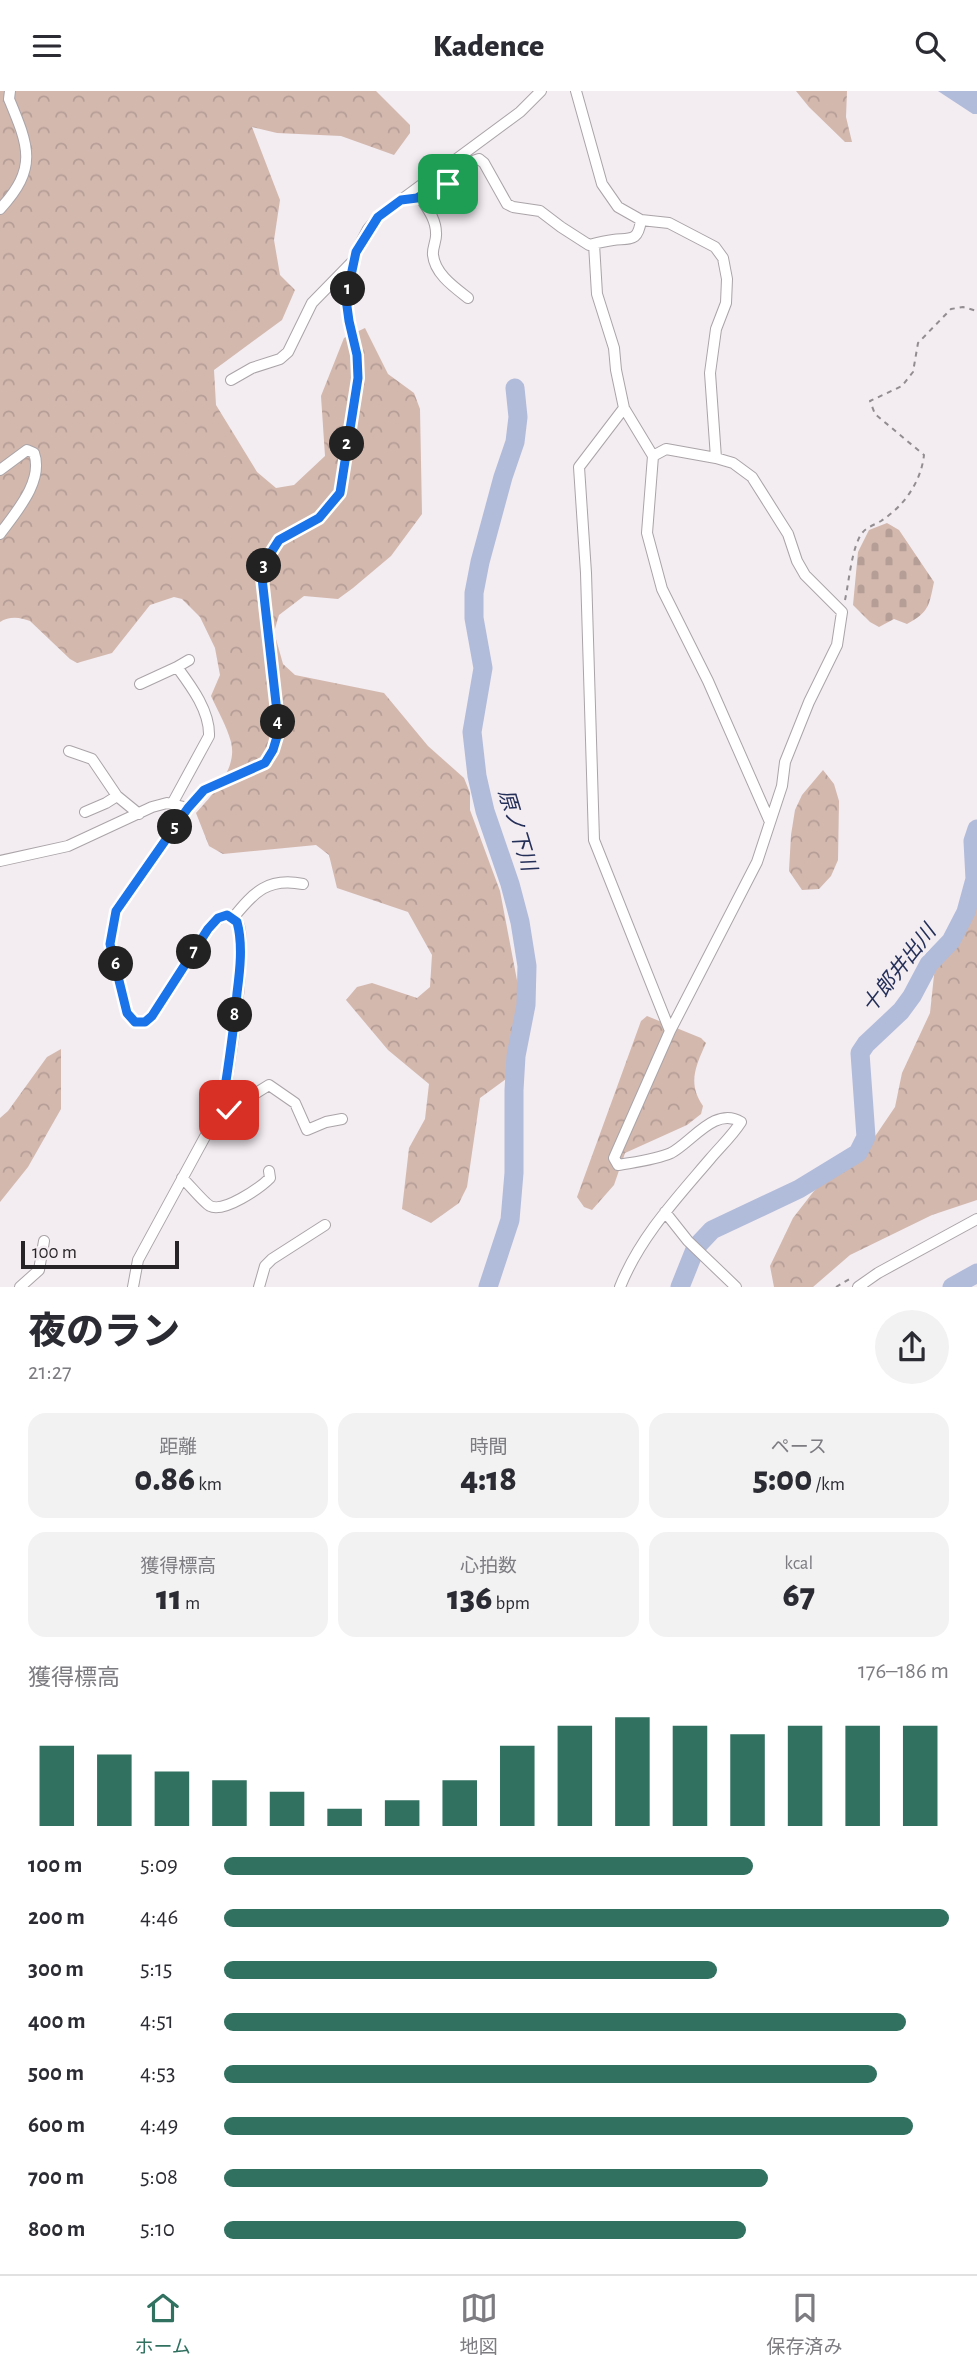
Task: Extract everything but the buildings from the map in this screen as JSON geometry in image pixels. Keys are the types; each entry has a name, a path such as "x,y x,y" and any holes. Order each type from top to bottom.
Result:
{"street":[{"path":"0,209 16,191 27,167 27,153 9,99 10,91"},
{"path":"133,1287 138,1260 222,1107 233,1039 240,968 240,931 233,918 227,915 218,918 208,929 152,1016 145,1022 135,1022 127,1013 110,944 116,911 188,808 204,790 265,763 273,750 279,730 262,578 265,562 279,540 319,518 340,493 358,378 357,355 346,299 355,259 369,229 378,217 520,112 541,91"},
{"path":"576,91 601,184 618,207 641,220 669,223 715,247 723,258 727,279 726,303 716,329 710,373 716,459"},
{"path":"401,200 420,197 434,188 456,184 470,162 479,159 484,163 507,204 540,211 589,245 615,239 628,240 639,231 641,220"},
{"path":"420,197 434,219 436,233 433,255 439,270 448,282 468,299"},
{"path":"594,244 597,294 614,348 624,408 653,456 647,533 662,589 708,681 770,822"},
{"path":"231,380 252,368 280,359 288,352 312,303 355,259"},
{"path":"624,408 579,467 587,586 594,840 670,1031"},
{"path":"620,1287 629,1264 665,1212 729,1140 741,1122 734,1117 720,1119 704,1127 682,1147 668,1154 618,1165 614,1159 670,1031 757,862 782,786 785,762 809,702 837,645 842,612 805,575 788,534 752,477 733,463 716,459 666,449 653,456"},
{"path":"0,470 27,450 34,453 37,461 37,471 30,487 0,534"},
{"path":"140,684 189,660"},
{"path":"172,804 209,736 209,728 195,691 177,667"},
{"path":"68,751 92,759 117,796 139,814"},
{"path":"85,812 117,796"},
{"path":"0,861 68,846 167,803 188,808"},
{"path":"233,918 248,899 276,881 287,880 303,884"},
{"path":"222,1107 229,1110 269,1085 295,1103 307,1130 342,1119"},
{"path":"182,1178 210,1206 223,1207 262,1186 270,1178 270,1171"},
{"path":"665,1212 688,1241 736,1287"},
{"path":"858,1287 878,1273 977,1219"},
{"path":"259,1287 265,1266 272,1259 325,1225"},
{"path":"20,1287 39,1270 44,1241"}],"path":[{"path":"842,612 852,572 854,550 863,531 883,520 903,502 922,474 924,455 875,414 870,401 902,386 913,372 918,343 951,309 964,307 977,311"}],"green space":[{"path":"0,91 376,91 410,125 410,133 394,155 341,136 277,133 252,127 280,200 274,240 280,275 295,290 282,320 214,370 216,405 257,472 276,488 294,485 325,456 321,396 344,338 365,328 388,374 414,393 420,409 422,514 391,556 353,588 338,599 304,596 279,615 274,632 283,664 295,675 384,693 428,746 464,778 470,793 470,810 500,891 524,1017 506,1079 480,1098 467,1187 459,1203 431,1223 402,1209 409,1148 425,1119 429,1084 388,1050 346,1000 357,987 372,983 417,998 430,987 432,955 408,912 337,888 329,855 316,845 223,854 209,846 196,813 222,781 231,762 232,752 227,731 211,696 220,675 215,648 200,617 182,599 174,597 150,605 112,653 77,663 30,621 15,618 0,622"},
{"path":"796,91 847,91 846,117 852,142 845,142"},
{"path":"887,523 899,530 934,582 929,603 920,616 907,624 894,619 879,627 853,605 858,552 869,530"},
{"path":"823,770 834,784 839,801 838,860 831,876 819,889 802,890 789,871 795,810 802,795"},
{"path":"977,905 977,1200 932,1215 850,1255 813,1287 774,1287 770,1266 793,1218 814,1191 876,1135 895,1107 902,1073 930,1013 935,966"},
{"path":"647,1016 701,1038 706,1043 694,1082 703,1106 701,1114 687,1125 625,1153 614,1185 592,1210 584,1207 577,1197 641,1021"},
{"path":"61,1049 61,1109 28,1167 0,1202 0,1118 47,1057"}],"water":[{"path":"938,91 977,91 977,114 973,114"}],"waterway":[{"name":"原ノ下川","path":"488,1287 510,1220 514,1173 516,1056 526,1005 527,966 520,922 485,811 477,776 472,732 483,668 474,618 474,593 503,477 515,442 518,417 515,388"},
{"name":"十郎井出川","path":"680,1287 696,1247 712,1230 799,1189 858,1153 866,1137 860,1053 901,1011 929,964 951,941 966,912 975,879 973,841 977,829"},
{"path":"952,1287 977,1273"}],"route":[{"path":"229,1110 222,1107 233,1039 240,968 240,931 237,922 227,915 218,918 208,929 152,1016 145,1022 135,1022 127,1013 110,944 111,927 116,911 127,894 188,808 204,790 265,763 273,750 279,730 262,578 265,562 279,540 319,518 340,493 358,378 357,355 346,299 356,252 378,217 401,200 423,196 434,188 448,184"}]}
